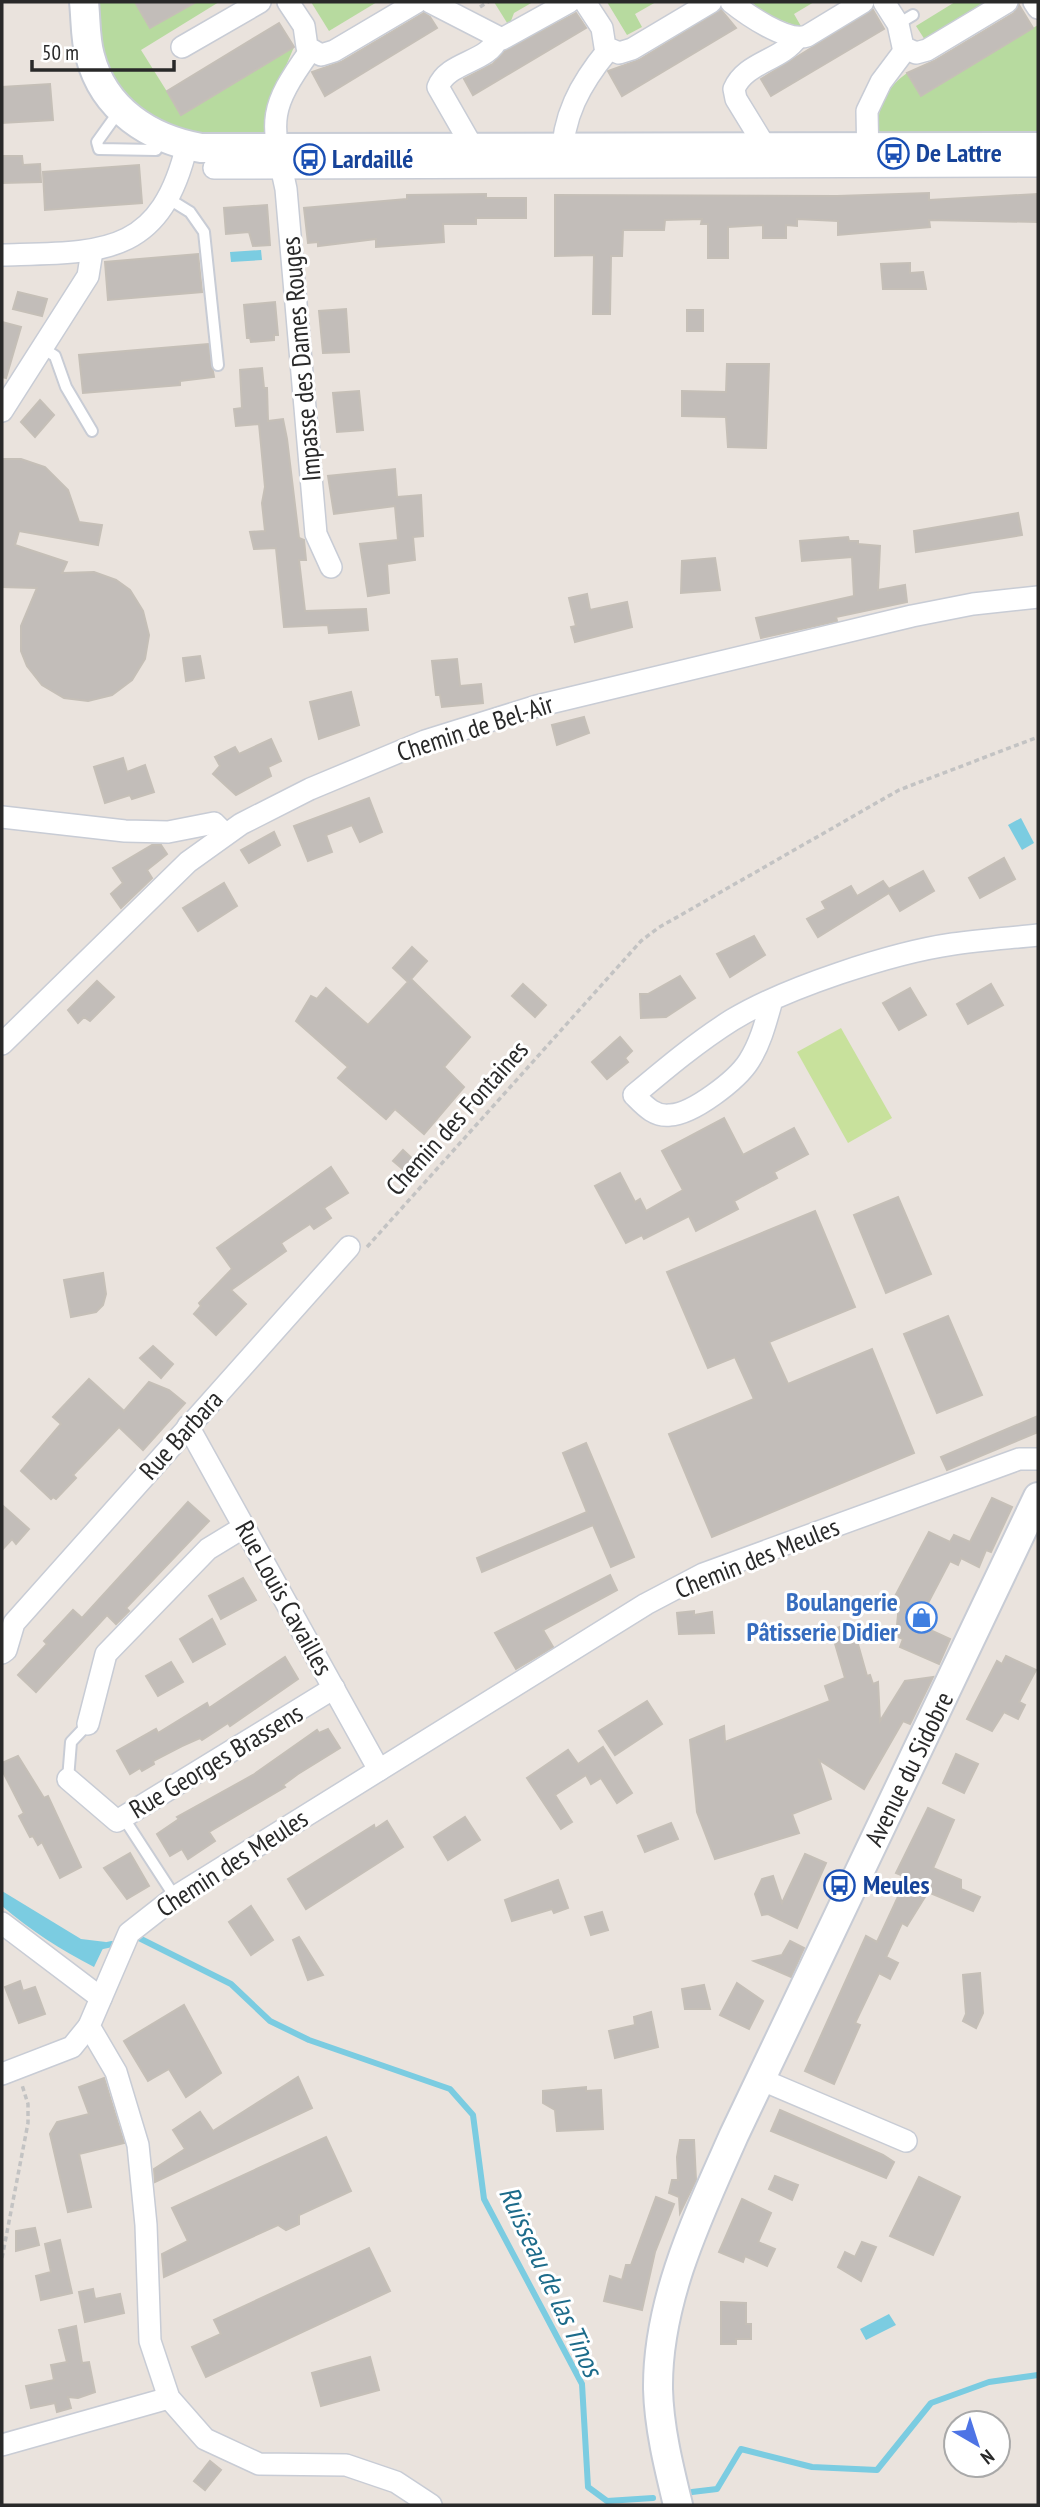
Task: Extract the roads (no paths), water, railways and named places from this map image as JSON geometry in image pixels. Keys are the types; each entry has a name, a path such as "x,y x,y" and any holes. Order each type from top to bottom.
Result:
{"main road":[{"path":"85,2 92,65 98,79 128,116 175,142 214,149 279,158 473,148 562,158 766,148 868,157 1038,147"},
{"name":"Avenue du Sidobre","path":"678,2505 667,2464 658,2389 667,2313 694,2225 760,2078 1038,1497"}],"street":[{"path":"182,47 260,2"},
{"path":"288,2 304,26 310,51 321,55 334,51 417,2"},
{"path":"430,2 498,38 506,38 569,2"},
{"path":"585,2 602,28 603,44 608,50 619,53 632,49 711,2"},
{"path":"731,2 752,19 797,38"},
{"path":"766,148 736,99 734,89 745,73 797,38 863,2"},
{"path":"868,157 867,111 881,82 905,50 905,19 884,2"},
{"path":"905,50 916,53 927,50 1007,2"},
{"path":"1034,2 1038,8"},
{"path":"473,148 438,88 446,74 492,47 498,38"},
{"path":"562,158 565,123 570,110 589,75 608,50"},
{"name":"Impasse des Dames Rouges","path":"310,51 286,87 277,108 274,135 286,189 316,534 331,567"},
{"path":"2,255 92,251 139,231 152,221 177,186 175,142"},
{"path":"214,168 279,158 868,157 1038,166"},
{"path":"2,411 44,349 88,276 92,251"},
{"name":"Chemin de Bel-Air","path":"2,1044 188,862 225,834 264,811 358,768 425,741 537,706 922,614 1038,597"},
{"path":"2,817 88,829 136,832 168,832 214,823 225,834"},
{"path":"772,1000 760,1041 747,1064 725,1086 695,1106 670,1116 648,1110 634,1095 698,1043 733,1020 772,1000 871,964 951,944 1038,935"},
{"name":"Rue Barbara","path":"2,1653 6,1650 14,1623 188,1426 356,1250"},
{"name":"Rue Louis Cavailles","path":"188,1426 379,1770"},
{"name":"Chemin des Meules","path":"89,2026 129,1933 175,1897 646,1604 704,1574 1019,1460 1038,1459"},
{"path":"88,1724 106,1654 208,1549 244,1527"},
{"name":"Rue Georges Brassens","path":"68,1779 117,1821 334,1688"},
{"path":"2,1923 101,1998"},
{"path":"7,2073 72,2047 89,2026 116,2072 138,2145 146,2225 150,2341 169,2398 205,2439 259,2464 346,2465 396,2482 432,2505"},
{"path":"760,2078 906,2141"},
{"path":"2,2445 169,2398"}],"lane":[{"path":"128,116 97,142 99,149 156,150 175,142"},
{"path":"170,199 190,212 204,232 218,365"},
{"path":"44,349 54,356 66,387 92,431"},
{"path":"68,1779 71,1742 88,1724"},
{"path":"123,1817 175,1897"}],"water":[{"path":"261,250 262,260 231,262 230,252"},
{"path":"1021,818 1034,843 1022,850 1008,825"},
{"path":"2,1891 81,1939 106,1942 94,1967 46,1939 2,1906"},
{"path":"889,2314 896,2325 866,2340 860,2329"}],"waterway":[{"name":"Ruisseau de las Tinos","path":"139,1938 231,1984 270,2021 309,2040 450,2089 473,2115 484,2199 582,2384 588,2487 607,2501 653,2498"},
{"name":"Ruisseau de las Tinos","path":"98,1947 112,1944"},
{"name":"Ruisseau de las Tinos","path":"692,2492 717,2489 741,2449 812,2467 877,2470 931,2403 989,2382 1038,2375"}],"place":[{"name":"De Lattre","path":"893,153"},
{"name":"Lardaillé","path":"309,159"},
{"name":"Boulangerie Pâtisserie Didier","path":"921,1617"},
{"name":"Meules","path":"840,1885"}]}
